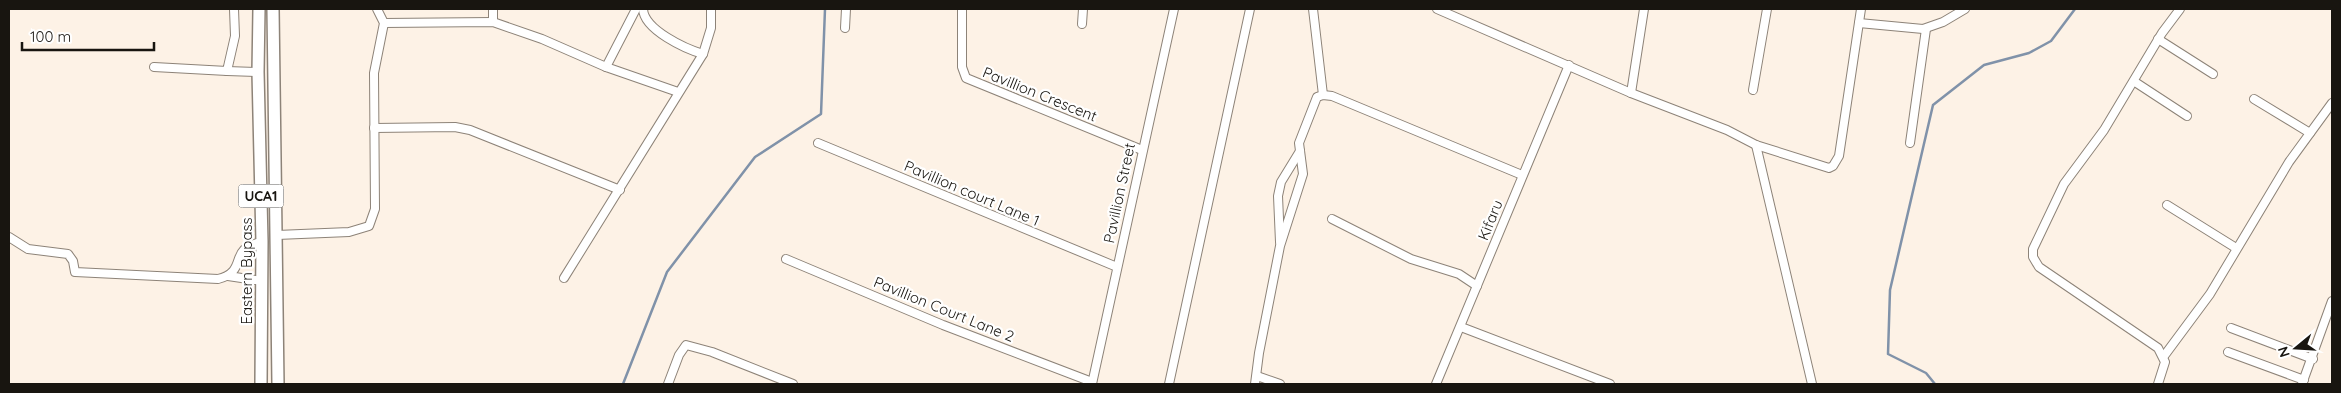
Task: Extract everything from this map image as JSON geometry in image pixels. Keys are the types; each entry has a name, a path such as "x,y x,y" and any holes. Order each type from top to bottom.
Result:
{"main road":[{"name":"Eastern Bypass","path":"259,9 258,72 262,242 261,384"},
{"name":"Eastern Bypass","path":"273,9 278,384"}],"street":[{"path":"227,70 235,36 234,9"},
{"path":"276,235 349,232 369,226 375,209 374,73 384,23 378,9"},
{"path":"493,9 493,22"},
{"path":"606,67 636,9"},
{"path":"643,9 647,22 653,28 691,50 703,54"},
{"path":"564,278 703,54 710,28 711,9"},
{"path":"845,28 846,9"},
{"name":"Pavillion Crescent","path":"962,9 962,67 966,78 1142,150"},
{"path":"1082,24 1083,9"},
{"name":"Pavillion Street","path":"1092,383 1174,9"},
{"path":"1169,384 1250,9"},
{"path":"1313,9 1323,95"},
{"path":"1437,9 1631,92 1719,127 1756,145 1825,168 1833,166 1841,150 1862,9"},
{"path":"1631,92 1644,9"},
{"path":"1753,90 1767,9"},
{"path":"1859,24 1926,29 1943,22 1965,9"},
{"path":"2158,384 2165,362 2164,356 2149,340 2121,324 2045,272 2039,267 2033,257 2036,240 2064,184 2104,130 2158,39 2180,9"},
{"path":"384,23 493,22 542,39 606,67 678,92"},
{"path":"1910,143 1926,29"},
{"path":"2158,39 2213,74"},
{"name":"Kifaru","path":"1436,384 1569,65"},
{"path":"154,67 258,72"},
{"path":"2134,82 2187,116"},
{"path":"1255,384 1259,353 1280,246 1303,174 1299,143 1304,126 1317,97 1323,95 1332,96 1522,175"},
{"path":"2254,99 2310,133"},
{"path":"2164,356 2210,294 2236,248 2256,219 2290,162 2332,103"},
{"path":"374,128 455,127 470,130 620,190"},
{"name":"Pavillion court Lane 1","path":"818,143 1117,267"},
{"path":"1756,145 1812,384"},
{"path":"1280,246 1278,196 1281,182 1300,151"},
{"path":"2167,205 2236,248"},
{"path":"1332,219 1411,259 1459,274 1476,286"},
{"path":"9,237 28,249 68,254 73,261 75,272 113,272 218,279 228,276 234,271 243,249 248,244 262,242"},
{"name":"Pavillion Court Lane 2","path":"786,259 942,325 1092,383"},
{"path":"228,276 262,281"},
{"path":"2228,352 2303,382 2313,359 2332,301"},
{"path":"1461,327 1610,384"},
{"path":"2231,328 2313,359"},
{"path":"668,384 679,355 686,346 712,352 794,384"},
{"path":"1257,376 1280,384"}],"waterway":[{"path":"623,384 667,272 755,157 821,114 825,9"},
{"path":"1935,384 1926,373 1888,354 1890,290 1933,105 1984,65 2029,53 2051,41 2075,9"}]}
